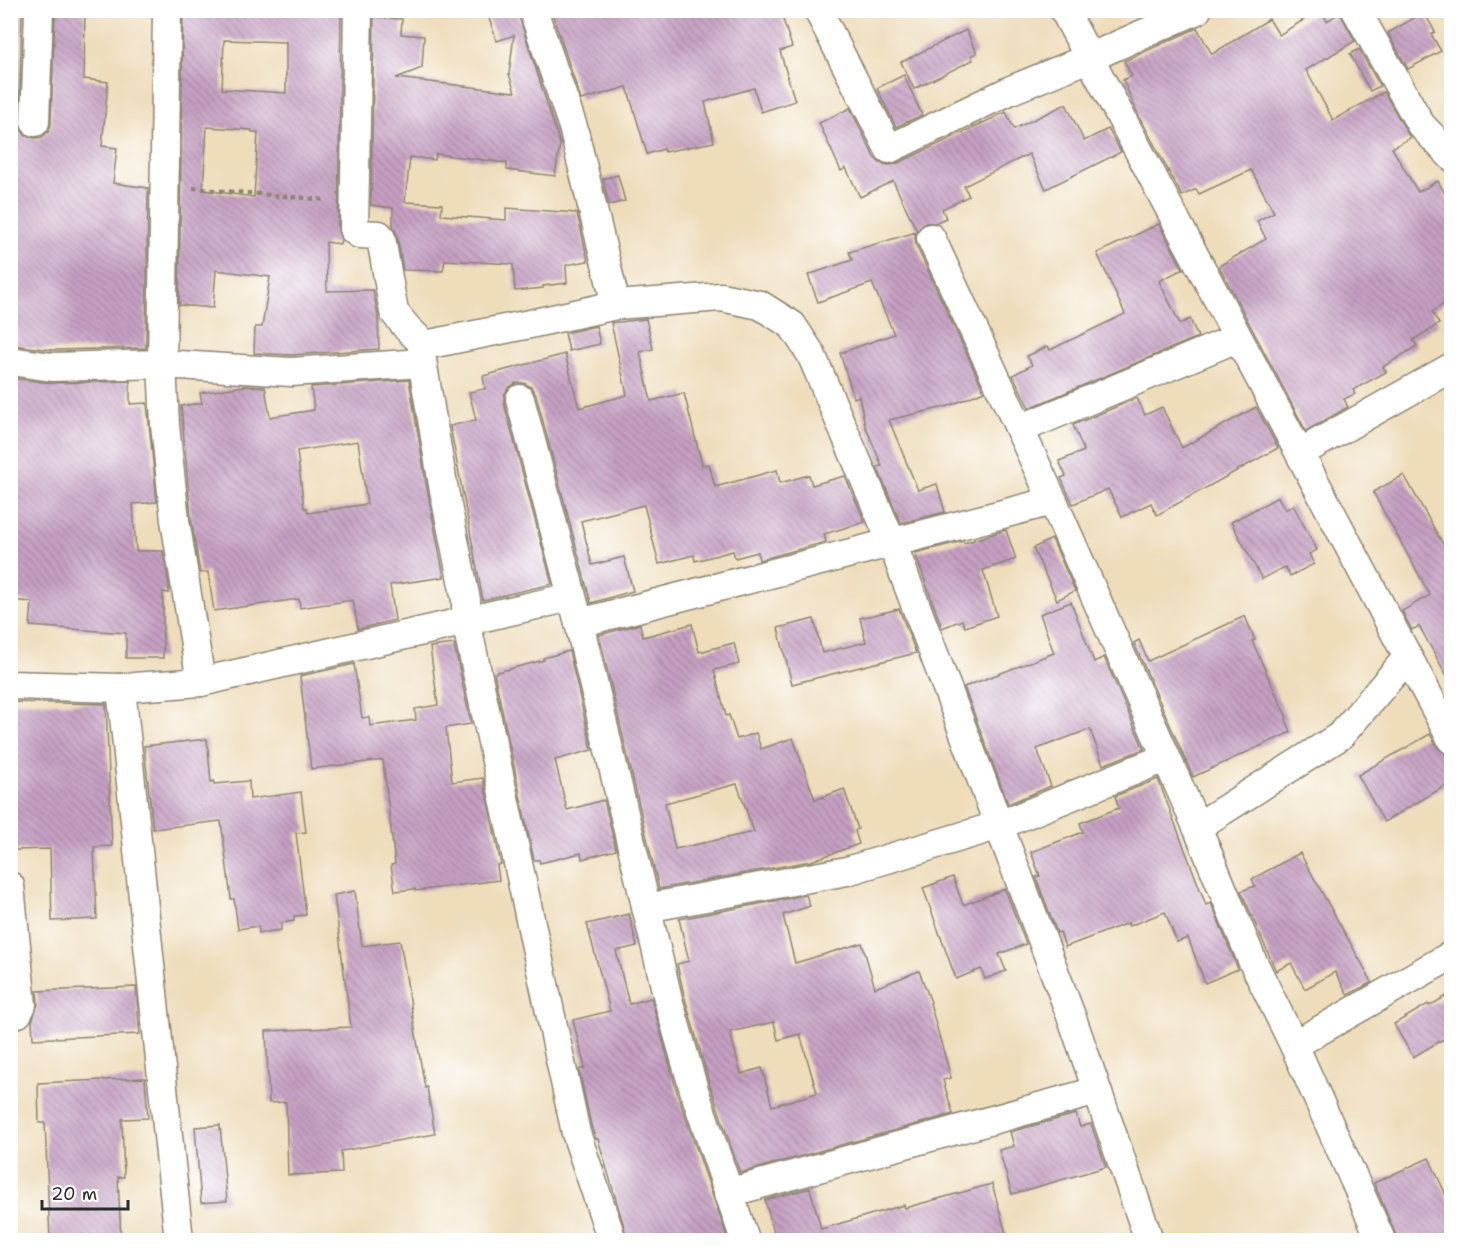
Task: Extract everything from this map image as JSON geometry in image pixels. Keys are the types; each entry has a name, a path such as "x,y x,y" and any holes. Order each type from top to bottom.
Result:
{"street":[{"path":"35,122 39,10"},
{"path":"167,10 162,364 165,425 175,520 201,682"},
{"path":"358,10 354,230 356,233 379,235 383,241 394,312 408,329 423,354 443,485 466,600 466,621 576,1133 612,1240"},
{"path":"533,10 573,128 616,305"},
{"path":"818,10 889,149 1011,90 1197,10"},
{"path":"1064,10 1452,740"},
{"path":"1356,10 1421,125 1452,157"},
{"path":"931,238 1053,501 1197,828 1252,960 1294,1045 1381,1240"},
{"path":"10,362 52,367 162,364 291,372 423,354 530,324 616,305 721,297 760,305 792,325 811,354 892,543 1000,825 1149,1240"},
{"path":"1020,429 1237,339"},
{"path":"1300,453 1452,367"},
{"path":"520,399 575,610 668,999 687,1067 745,1240"},
{"path":"10,685 121,688 201,682 466,621 575,610 892,543 1053,501"},
{"path":"1197,828 1340,736 1407,657"},
{"path":"121,688 179,1240"},
{"path":"646,909 847,871 1000,825 1165,758"},
{"path":"10,886 22,1005 18,1013 10,1014"},
{"path":"1294,1045 1452,955"},
{"path":"728,1193 1097,1091"}],"path":[{"path":"164,186 353,202"}],"building":[{"path":"10,10 22,10 19,122 26,136 35,138 42,137 49,131 51,123 55,10 85,10 84,79 108,82 102,146 117,148 113,183 148,188 146,348 53,350 10,345 10,151 18,108 10,106"},
{"path":"183,10 341,10 338,230 341,239 340,244 326,242 327,291 373,290 378,316 379,349 291,355 254,353 255,327 262,327 270,277 216,270 213,308 179,305","holes":["224,40 286,42 286,93 222,89","207,127 258,132 254,197 203,190"]},
{"path":"486,10 517,10 560,144 555,176 507,170 507,163 436,154 435,160 410,157 405,202 442,204 441,215 506,220 506,208 577,213 588,261 566,265 567,283 515,291 513,265 511,264 445,260 443,271 403,270 397,235 393,226 393,208 371,205 374,17 402,19 401,34 424,36 422,68 396,78 515,92 509,74 514,35 497,41"},
{"path":"551,10 780,10 792,47 780,51 795,101 761,112 754,88 705,102 714,142 665,152 664,149 647,154 627,87 581,100"},
{"path":"1320,10 1327,21 1340,13 1355,41 1306,70 1333,120 1384,92 1410,138 1392,148 1418,192 1438,181 1452,206 1452,298 1432,312 1439,324 1413,340 1417,346 1383,367 1386,372 1353,390 1355,394 1344,399 1348,407 1306,431 1219,266 1266,239 1257,221 1274,212 1251,170 1199,194 1196,189 1182,196 1138,114 1123,80 1132,76 1124,61 1197,28 1212,54 1269,19 1279,35"},
{"path":"1424,12 1435,32 1431,34 1441,51 1408,69 1388,33"},
{"path":"966,30 977,53 971,56 973,60 914,89 901,62"},
{"path":"1359,49 1380,86 1370,91 1350,54"},
{"path":"904,75 922,115 896,127 877,88"},
{"path":"1066,104 1084,141 1108,129 1121,152 1046,189 1029,154 964,186 969,196 942,209 946,218 935,223 925,223 917,231 893,181 860,197 846,168 841,171 819,123 850,108 874,157 880,163 888,165 896,164 1006,112 1014,129"},
{"path":"618,175 625,201 609,205 603,179"},
{"path":"1159,224 1183,269 1159,281 1180,324 1190,319 1198,337 1029,408 1013,375 1032,365 1027,356 1048,346 1050,350 1125,314 1097,253"},
{"path":"916,232 916,245 984,391 949,406 889,420 918,490 937,484 945,512 901,523 877,467 882,466 865,425 859,396 854,398 840,353 894,334 872,283 818,302 808,275 852,260 849,252"},
{"path":"646,319 653,349 640,352 651,401 684,393 702,465 709,464 715,487 777,470 780,483 809,475 812,485 845,476 865,522 824,534 826,542 759,560 758,552 735,558 733,551 695,561 694,555 659,564 644,505 581,521 592,565 624,557 633,591 591,603 536,395 531,387 524,383 516,383 508,388 504,395 504,403 552,584 483,600 450,426 476,420 469,392 485,389 483,376 565,354 579,408 627,395 611,323"},
{"path":"596,326 600,344 569,351 565,333"},
{"path":"10,378 52,383 130,381 130,404 147,403 157,502 133,504 136,551 163,551 169,593 163,592 163,658 126,658 126,633 30,626 32,602 10,600"},
{"path":"409,380 444,577 390,585 395,620 358,629 353,600 300,608 299,599 214,611 208,572 200,573 191,518 181,406 202,403 200,393 245,386 265,387 270,417 314,410 311,387","holes":["358,441 367,504 308,513 307,508 304,508 297,451"]},
{"path":"1137,398 1145,415 1162,407 1182,448 1256,407 1278,448 1157,515 1151,503 1122,517 1108,489 1073,504 1061,478 1066,476 1059,461 1084,451 1073,425"},
{"path":"1404,475 1452,560 1452,685 1419,626 1412,630 1402,611 1430,595 1373,492"},
{"path":"1278,497 1285,510 1293,505 1317,550 1309,554 1314,564 1290,576 1285,567 1262,579 1231,522"},
{"path":"1006,530 1016,559 983,570 997,616 965,627 962,620 942,628 915,553 963,541 964,543"},
{"path":"1052,539 1075,591 1057,600 1033,548"},
{"path":"1071,602 1094,662 1104,657 1144,749 1103,765 1090,729 1037,749 1051,786 1008,804 964,687 1054,653 1040,614"},
{"path":"899,609 916,653 792,684 778,628 814,619 822,653 866,642 860,618"},
{"path":"1245,616 1255,640 1252,641 1287,718 1291,732 1193,777 1134,643 1139,640 1148,661"},
{"path":"640,624 643,637 692,624 699,652 734,643 739,664 714,670 726,716 729,715 737,739 756,733 761,749 793,738 815,800 844,789 858,829 855,831 859,844 811,861 659,889 599,635","holes":["737,784 754,832 675,849 665,803"]},
{"path":"454,644 471,724 446,728 452,782 483,778 501,864 497,865 499,880 415,891 415,889 395,891 391,865 395,864 383,760 311,769 300,676 354,664 362,718 369,717 370,726 416,720 415,709 438,705 430,647"},
{"path":"569,651 592,750 555,760 567,810 604,800 616,850 582,859 581,853 540,863 539,860 534,860 494,673"},
{"path":"10,702 106,704 112,846 94,847 97,919 52,921 50,849 15,850 13,780 10,780"},
{"path":"1430,734 1438,748 1452,761 1452,782 1384,822 1358,775"},
{"path":"207,739 211,782 214,781 214,784 249,781 250,799 301,792 306,832 296,833 306,915 294,916 294,921 281,923 281,930 259,933 258,926 238,929 234,899 231,899 221,821 153,829 144,746"},
{"path":"1158,779 1206,905 1211,903 1238,969 1205,983 1188,938 1177,942 1165,912 1129,926 1128,923 1065,947 1060,932 1057,933 1036,877 1040,876 1031,852 1083,832 1080,823 1119,808 1115,796"},
{"path":"1300,853 1372,982 1348,995 1335,972 1305,989 1291,963 1276,971 1241,891 1255,886 1252,879"},
{"path":"953,877 963,905 1005,889 1026,944 999,954 1006,971 985,979 981,969 956,979 923,888"},
{"path":"355,891 362,946 400,941 435,1134 341,1151 342,1173 288,1175 286,1102 269,1103 266,1031 351,1027 334,895"},
{"path":"806,895 810,906 783,915 795,963 862,943 875,988 919,971 931,1002 951,1078 943,1080 953,1114 740,1173 710,1085 684,995 677,964 689,961 679,919","holes":["774,1022 778,1040 800,1034 817,1093 772,1106 762,1068 741,1074 730,1032"]},
{"path":"629,914 637,946 616,951 629,1004 651,998 678,1095 728,1240 628,1240 598,1139 592,1129 579,1070 585,1068 573,1020 610,1011 587,924"},
{"path":"136,987 140,1034 33,1039 32,1021 38,1004 37,991"},
{"path":"1452,993 1452,1034 1413,1057 1394,1024"},
{"path":"145,1078 148,1118 122,1119 124,1177 118,1177 121,1240 50,1240 45,1123 39,1123 38,1083"},
{"path":"1076,1114 1080,1127 1091,1124 1106,1167 1012,1194 999,1150 1014,1146 1010,1132"},
{"path":"220,1125 227,1201 201,1203 195,1127"},
{"path":"1429,1158 1452,1208 1452,1240 1398,1240 1374,1183"},
{"path":"992,1184 1008,1240 929,1240 927,1233 903,1240 805,1240 804,1238 776,1240 765,1200 810,1188 821,1229 904,1205 905,1208"}]}
